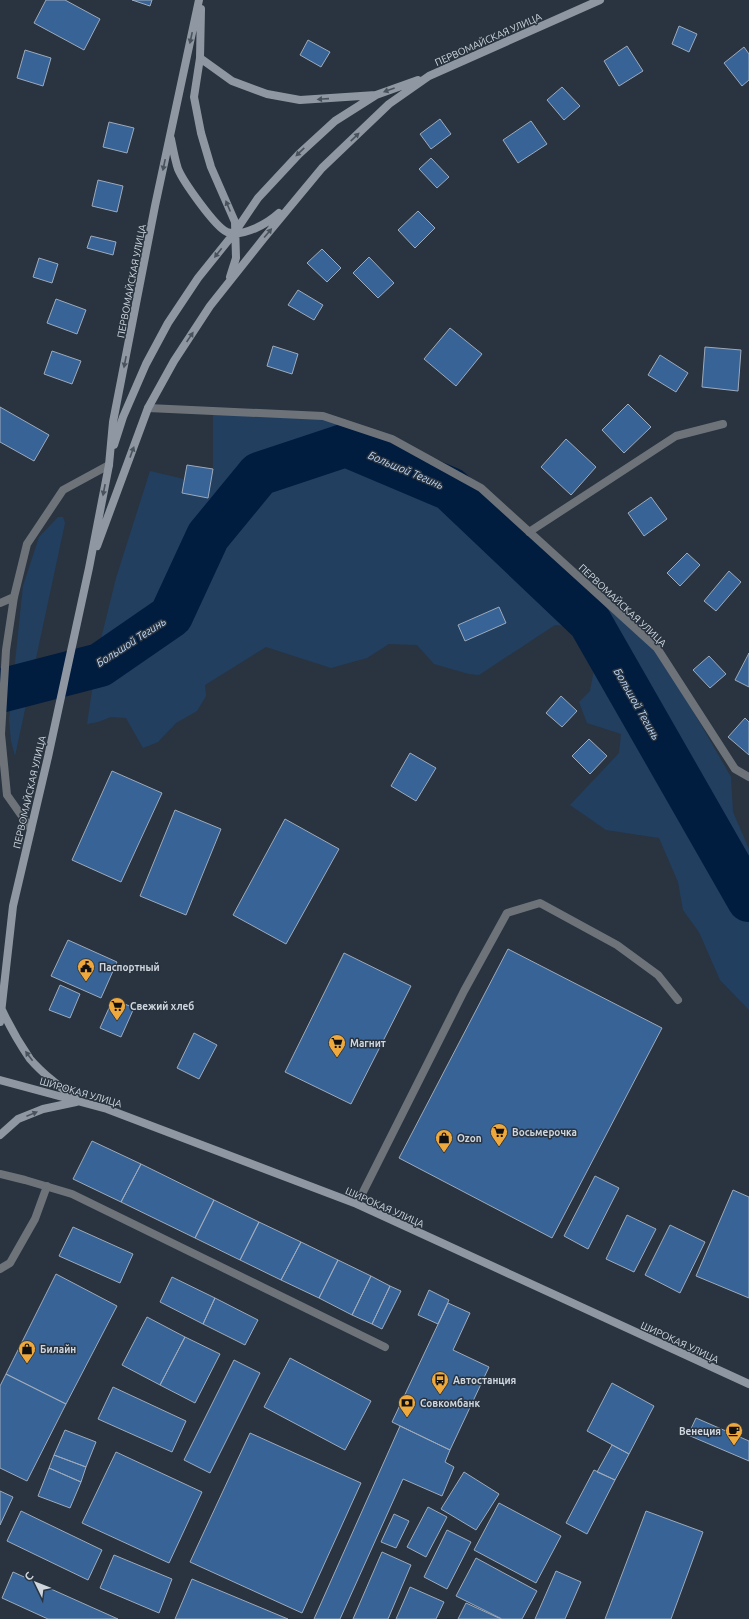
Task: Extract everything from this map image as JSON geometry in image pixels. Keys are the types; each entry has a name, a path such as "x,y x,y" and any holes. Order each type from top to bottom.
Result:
{"street":[{"name":"ПЕРВОМАЙСКАЯ УЛИЦА","path":"200,0 200,58 232,81 267,94 300,100 376,95 428,76 600,0"},
{"name":"ПЕРВОМАЙСКАЯ УЛИЦА","path":"0,1022 13,906 48,757 88,568 108,465 113,422 170,137 200,0"},
{"path":"200,58 194,97 201,133 211,167 235,222 236,258 228,284"},
{"name":"ПЕРВОМАЙСКАЯ УЛИЦА","path":"88,568 148,408 174,361 210,306 322,168 389,104 428,76"},
{"path":"31,829 7,795 2,734 6,650 14,597 27,544 63,490 108,465 123,417 146,364 168,323 198,278 235,232 258,198 299,154 335,121 376,95"},
{"path":"170,137 179,170 202,206 218,226 227,232 248,231 270,221 298,197"},
{"name":"ПЕРВОМАЙСКАЯ УЛИЦА","path":"148,408 323,416 392,439 481,488 657,648 735,769 749,777"},
{"path":"529,532 676,436 723,424"},
{"path":"0,603 14,597"},
{"path":"357,1204 464,991 507,913 540,904 617,945 658,975 678,1000"},
{"path":"1,1009 15,1037 31,1060 48,1077 78,1102"},
{"name":"ШИРОКАЯ УЛИЦА","path":"0,1080 108,1110 357,1204 749,1384"},
{"path":"0,1135 18,1119 43,1109 78,1102"},
{"path":"0,1174 72,1194 385,1347"},
{"path":"0,1269 10,1263 35,1219 47,1186"}],"shaded area":[{"path":"213,411 323,416 392,439 481,488 657,648 731,777 733,812 749,849 749,1010 720,980 699,932 683,910 678,882 659,838 606,830 570,805 619,753 621,734 587,723 579,702 590,691 596,659 584,628 555,625 479,675 469,674 434,664 417,645 389,644 367,658 331,668 266,647 205,685 206,696 197,711 176,723 158,742 143,748 126,718 111,717 87,724 98,651 116,578 150,471 184,479 182,493 208,498 213,469"},
{"path":"58,517 63,517 65,523 15,756 11,741 9,720 23,586 39,537"}],"building":[{"path":"46,0 65,0 100,19 84,50 34,23"},
{"path":"132,0 152,0 150,6"},
{"path":"679,26 697,34 689,52 672,44"},
{"path":"308,40 330,52 321,67 300,55"},
{"path":"627,46 643,71 619,86 604,61"},
{"path":"744,47 749,54 749,80 742,86 724,63"},
{"path":"25,50 51,58 43,86 17,78"},
{"path":"562,87 580,106 564,120 547,100"},
{"path":"440,119 451,134 431,149 420,134"},
{"path":"531,121 547,144 518,163 503,140"},
{"path":"109,122 134,128 127,153 103,147"},
{"path":"431,158 449,177 437,188 419,169"},
{"path":"98,180 123,186 117,212 92,206"},
{"path":"418,211 435,228 415,248 398,230"},
{"path":"91,236 116,242 113,255 87,248"},
{"path":"322,249 341,268 327,282 307,263"},
{"path":"369,257 394,283 378,298 353,273"},
{"path":"39,258 58,264 52,283 33,277"},
{"path":"298,290 323,305 314,320 288,305"},
{"path":"56,299 86,310 77,334 47,323"},
{"path":"450,328 482,354 456,386 424,359"},
{"path":"273,346 298,354 292,374 267,366"},
{"path":"705,347 741,350 738,391 702,387"},
{"path":"52,351 81,361 72,384 44,374"},
{"path":"660,355 688,373 676,392 648,375"},
{"path":"628,404 651,427 624,453 602,430"},
{"path":"0,407 49,435 34,461 0,442"},
{"path":"566,439 596,467 571,495 541,467"},
{"path":"187,465 213,469 208,498 182,493"},
{"path":"651,497 667,519 644,536 628,513"},
{"path":"687,553 700,565 680,586 667,573"},
{"path":"729,571 741,582 716,611 704,601"},
{"path":"499,607 506,623 465,641 458,625"},
{"path":"749,653 749,687 735,680"},
{"path":"709,656 726,674 710,688 693,670"},
{"path":"561,696 577,711 562,727 546,713"},
{"path":"745,718 749,722 749,755 728,737"},
{"path":"589,739 607,756 590,774 572,756"},
{"path":"410,753 436,768 416,801 391,786"},
{"path":"112,771 162,793 121,882 72,860"},
{"path":"175,810 221,829 186,915 140,896"},
{"path":"285,819 339,849 286,944 233,915"},
{"path":"68,940 117,962 101,998 51,976"},
{"path":"508,949 662,1028 552,1238 399,1158"},
{"path":"344,953 411,986 351,1104 285,1072"},
{"path":"60,985 80,994 70,1018 49,1010"},
{"path":"113,999 134,1008 121,1037 100,1028"},
{"path":"194,1033 217,1045 199,1079 177,1068"},
{"path":"92,1141 141,1164 121,1202 73,1179"},
{"path":"141,1164 214,1200 195,1238 121,1202"},
{"path":"595,1176 619,1188 588,1249 564,1236"},
{"path":"733,1190 749,1197 749,1298 696,1276"},
{"path":"214,1200 259,1222 240,1260 195,1238"},
{"path":"627,1215 656,1229 634,1272 606,1259"},
{"path":"259,1222 301,1242 281,1280 240,1260"},
{"path":"670,1225 705,1242 680,1293 645,1275"},
{"path":"73,1227 133,1254 120,1283 59,1256"},
{"path":"301,1242 338,1260 319,1298 281,1280"},
{"path":"338,1260 371,1276 352,1315 319,1298"},
{"path":"56,1274 117,1306 66,1404 6,1374"},
{"path":"371,1276 390,1286 372,1324 352,1315"},
{"path":"172,1277 215,1298 203,1324 160,1302"},
{"path":"390,1286 401,1291 382,1329 372,1324"},
{"path":"429,1290 449,1300 438,1324 418,1315"},
{"path":"215,1298 258,1320 245,1345 203,1324"},
{"name":"Автостанция","path":"448,1303 470,1313 453,1350 489,1367 450,1450 392,1422"},
{"path":"147,1317 185,1337 160,1385 122,1365"},
{"path":"185,1337 220,1354 195,1403 160,1385"},
{"path":"290,1358 371,1401 345,1450 264,1407"},
{"path":"234,1360 260,1373 210,1473 184,1460"},
{"path":"6,1374 66,1404 27,1481 0,1468 0,1386"},
{"path":"612,1383 654,1406 629,1454 587,1431"},
{"path":"113,1387 186,1421 172,1452 98,1419"},
{"path":"696,1418 749,1441 749,1461 688,1435"},
{"path":"400,1426 450,1450 445,1462 454,1467 442,1496 403,1479 340,1619 314,1619"},
{"path":"65,1430 96,1442 86,1467 54,1455"},
{"path":"250,1433 361,1483 302,1613 190,1562"},
{"path":"612,1445 629,1454 615,1480 597,1472"},
{"path":"116,1452 202,1492 169,1563 82,1523"},
{"path":"54,1455 86,1467 81,1482 49,1468"},
{"path":"49,1468 81,1482 70,1508 38,1496"},
{"path":"594,1470 615,1480 587,1534 566,1523"},
{"path":"464,1472 499,1494 476,1530 441,1509"},
{"path":"0,1491 13,1497 0,1525"},
{"path":"499,1503 561,1536 536,1583 474,1550"},
{"path":"428,1507 447,1517 426,1557 407,1547"},
{"path":"21,1511 102,1550 88,1580 7,1541"},
{"path":"646,1511 703,1532 671,1619 605,1619"},
{"path":"394,1514 409,1521 396,1548 381,1542"},
{"path":"447,1530 471,1542 447,1589 424,1577"},
{"path":"382,1552 411,1565 388,1619 353,1619"},
{"path":"114,1555 172,1579 159,1613 100,1588"},
{"path":"476,1558 537,1591 522,1619 502,1619 456,1596"},
{"path":"556,1571 581,1582 565,1619 535,1619"},
{"path":"13,1572 118,1619 48,1619 2,1598"},
{"path":"192,1579 288,1619 175,1619"},
{"path":"410,1587 444,1602 436,1619 396,1619"},
{"path":"466,1603 501,1619 458,1619"}],"waterway":[{"name":"Большой Тегинь","path":"0,691 100,665 171,616 208,536 259,474 346,445 450,489 590,622 749,900"}],"place":[{"name":"Паспортный","path":"86,982"},
{"name":"Свежий хлеб","path":"117,1021"},
{"name":"Магнит","path":"337,1058"},
{"name":"Восьмерочка","path":"499,1147"},
{"name":"Ozon","path":"444,1153"},
{"name":"Билайн","path":"27,1364"},
{"name":"Автостанция","path":"440,1395"},
{"name":"Совкомбанк","path":"407,1418"},
{"name":"Венеция","path":"734,1446"}]}
